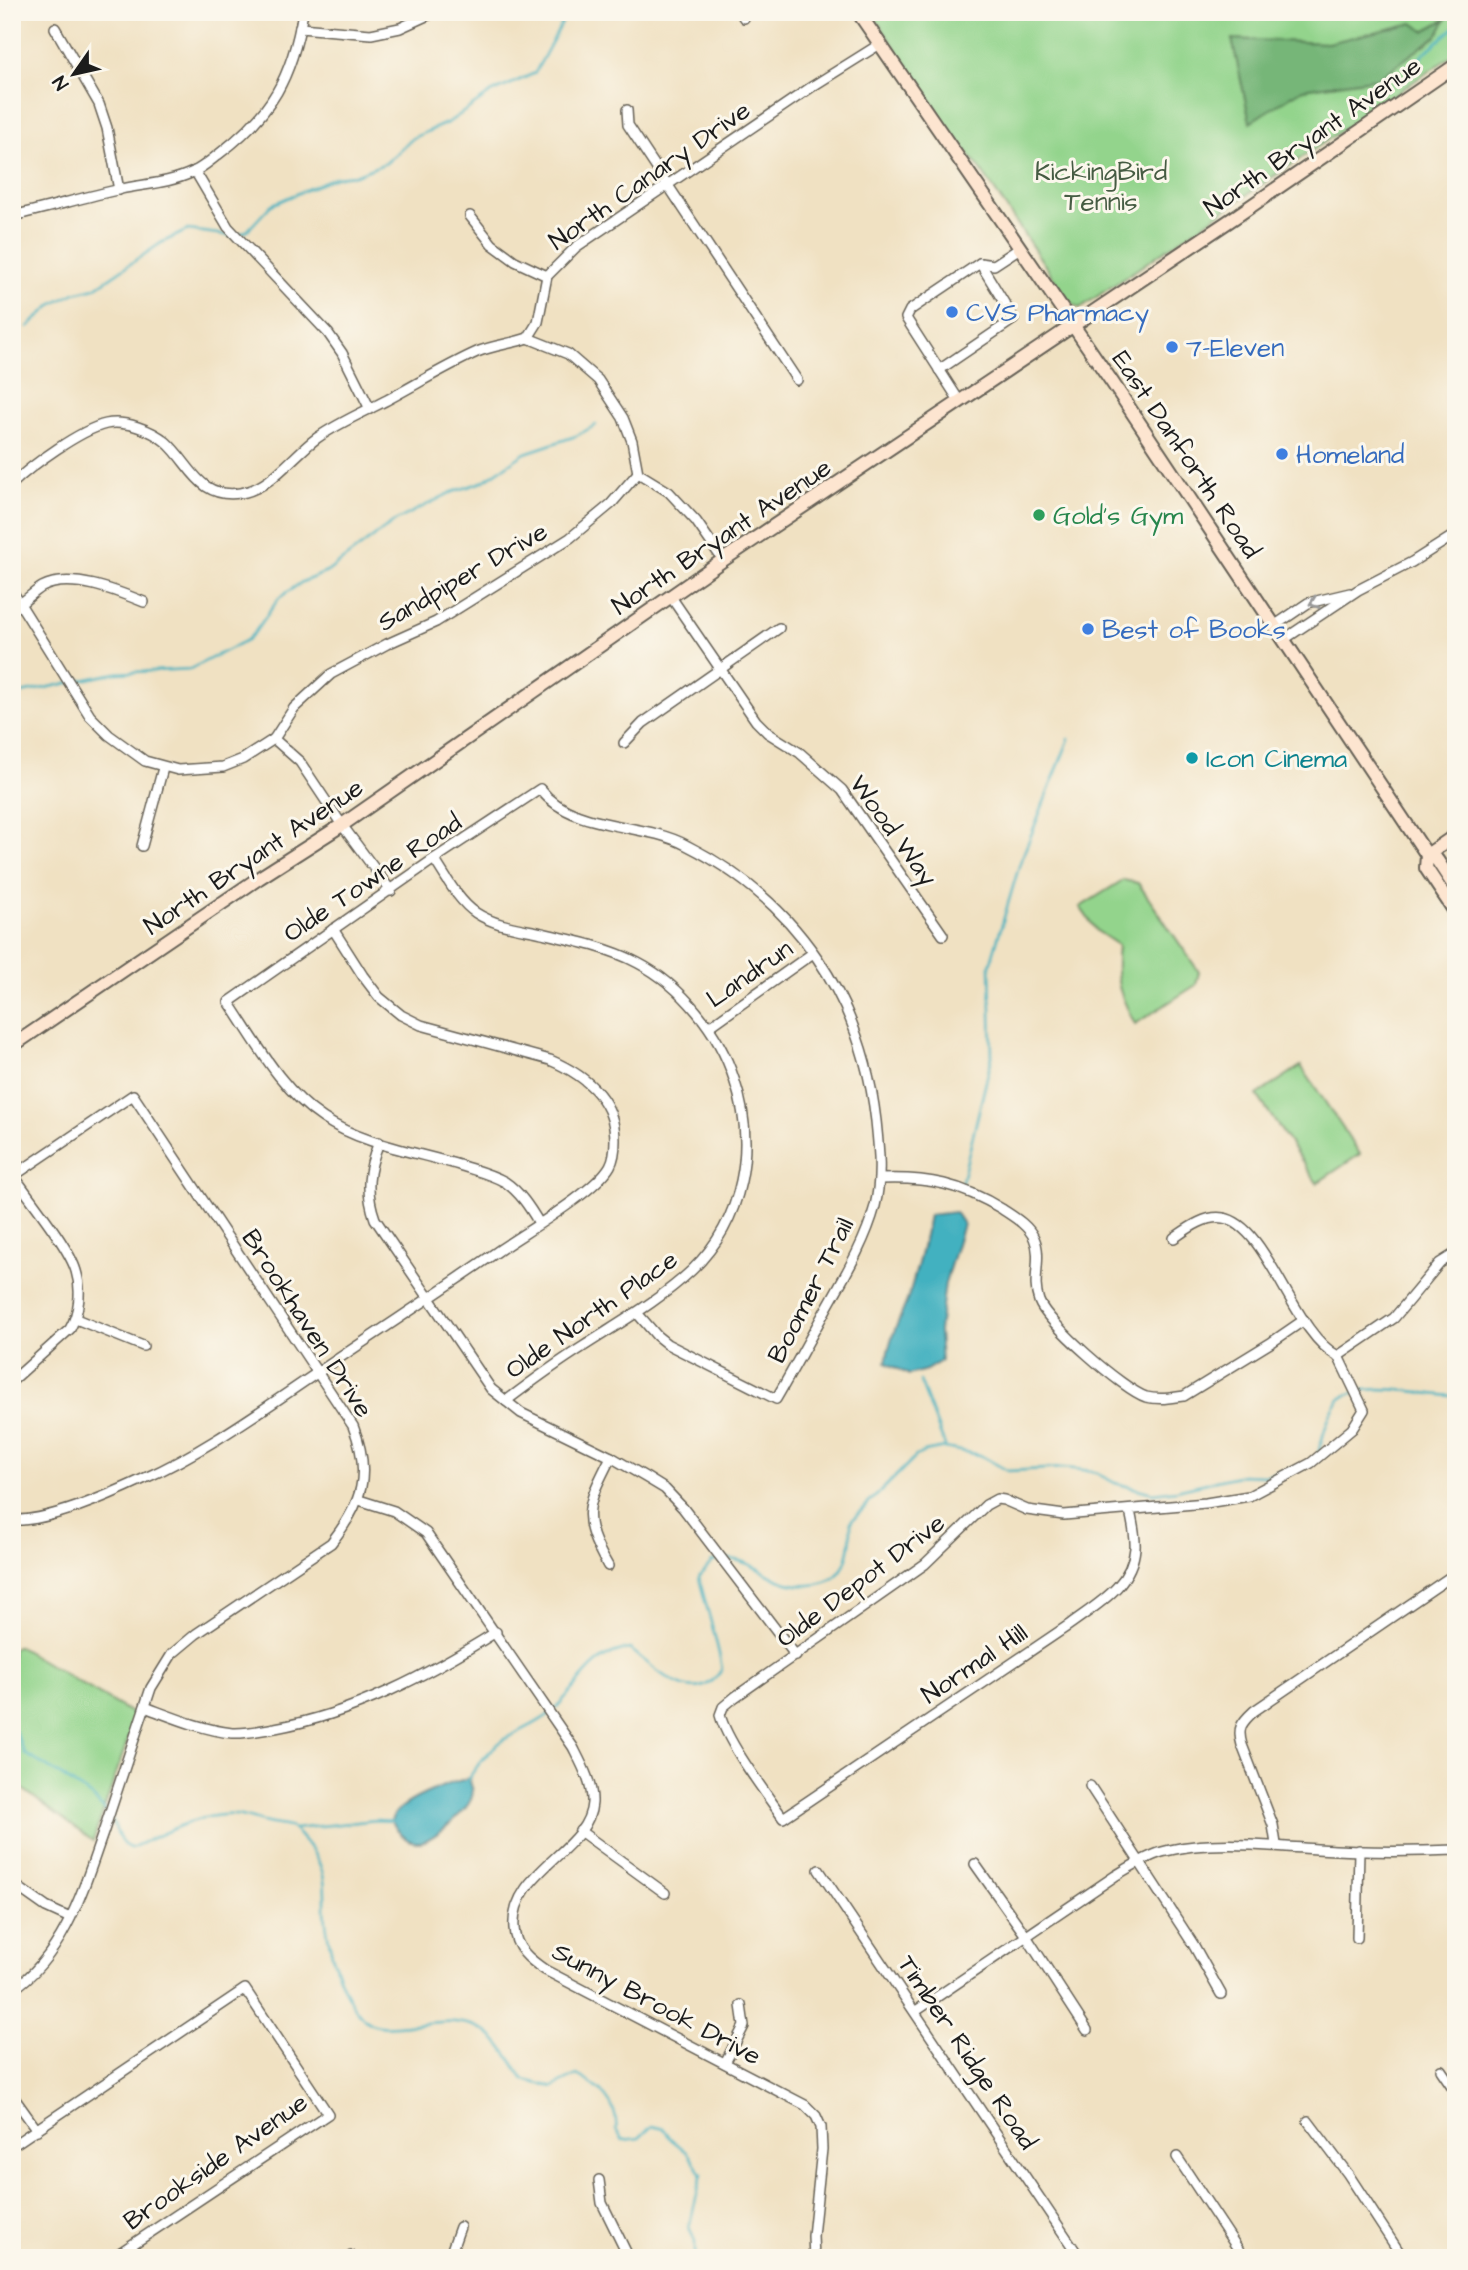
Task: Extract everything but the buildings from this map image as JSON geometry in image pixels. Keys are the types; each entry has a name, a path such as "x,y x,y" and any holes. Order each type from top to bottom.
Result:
{"street":[{"path":"12,216 119,190 166,182 195,172 234,142 264,114 280,90 303,12"},
{"path":"300,28 371,34 400,28 435,12"},
{"name":"East Danforth Road","path":"858,12 1073,326 1427,855 1437,860 1456,888"},
{"path":"55,28 99,104 107,128 119,190"},
{"name":"North Canary Drive","path":"528,338 538,322 547,276 576,247 813,86 880,44"},
{"name":"North Bryant Avenue","path":"12,1046 258,878 342,825 723,560 1456,65"},
{"path":"627,110 628,125 797,380"},
{"path":"195,172 228,227 327,333 342,353 370,409"},
{"path":"470,216 492,244 515,261 547,276"},
{"path":"960,402 906,318 910,310 980,263 994,265 1020,248"},
{"path":"939,370 1014,319 980,263"},
{"path":"12,484 27,470 88,431 107,424 121,424 145,430 166,442 189,470 214,492 242,493 255,489 271,478 318,437 477,352 528,338 568,354 598,380 623,418 632,441 638,474 669,492 696,521 723,560"},
{"name":"Sandpiper Drive","path":"274,739 294,708 331,674 436,622 570,538 611,504 638,474"},
{"path":"1283,640 1359,590 1412,562 1456,534"},
{"path":"20,604 44,586 61,581 120,592 144,602"},
{"path":"1274,626 1308,603 1359,590"},
{"path":"12,592 90,716 127,748 145,761 178,770 223,767 243,759 274,739 300,762 391,891"},
{"name":"Wood Way","path":"671,597 756,721 768,733 800,753 842,790 943,935"},
{"path":"624,743 643,723 779,628"},
{"path":"142,846 163,768"},
{"name":"Olde Towne Road","path":"379,1142 360,1138 324,1120 302,1101 275,1070 229,1002 434,859 540,789"},
{"name":"Boomer Trail","path":"540,789 550,801 574,814 683,843 714,860 777,909 796,929 843,1000 866,1061 873,1099 880,1179 875,1205 864,1239 776,1399 667,1344 637,1313"},
{"path":"1427,855 1456,835"},
{"name":"East Danforth Road","path":"1427,855 1426,868 1456,913"},
{"name":"Olde North Place","path":"434,859 453,887 475,912 497,924 546,934 616,954 638,963 660,978 687,1002 709,1027 730,1066 746,1121 747,1142 740,1189 713,1247 678,1283 506,1401"},
{"path":"12,1520 48,1516 144,1479 215,1439 539,1223 592,1186 611,1164 615,1129 601,1094 568,1068 550,1060 421,1025 401,1015 379,997 332,929"},
{"name":"Landrun","path":"709,1027 813,953"},
{"name":"Brookhaven Drive","path":"12,1990 25,1982 45,1960 70,1918 98,1848 151,1688 172,1654 196,1634 331,1543 345,1526 359,1500 363,1470 362,1448 353,1426 133,1096 13,1176"},
{"path":"539,1223 519,1194 504,1182 485,1173 379,1142 370,1166 368,1201 385,1235 491,1389 521,1413 611,1457 666,1489 683,1507 796,1656"},
{"path":"12,1381 60,1340 76,1319 79,1288 76,1270 65,1250 13,1176"},
{"path":"880,1179 914,1177 965,1189 985,1198 1026,1226 1037,1248 1036,1290 1046,1313 1114,1377 1148,1397 1167,1399 1184,1396 1304,1320"},
{"path":"1174,1238 1206,1220 1221,1217 1244,1227 1304,1320 1328,1351 1338,1356 1394,1318 1440,1264 1456,1253"},
{"path":"76,1319 143,1346"},
{"name":"Olde Depot Drive","path":"783,1818 729,1737 719,1715 723,1707 735,1697 925,1564 986,1505 997,1499 1027,1510 1053,1514 1206,1503 1249,1496 1311,1463 1352,1429 1364,1410 1338,1356"},
{"path":"608,1566 593,1540 588,1523 588,1509 611,1457"},
{"name":"Sunny Brook Drive","path":"359,1500 394,1511 426,1533 496,1632 581,1763 592,1802 589,1815 580,1831 536,1876 518,1900 513,1920 514,1935 521,1949 530,1961 545,1970 805,2105 816,2116 821,2127 822,2149 813,2236 814,2258"},
{"name":"Normal Hill","path":"783,1818 1111,1594 1124,1581 1131,1566 1135,1547 1130,1510"},
{"path":"1276,1844 1273,1825 1242,1745 1238,1731 1241,1722 1456,1573"},
{"path":"145,1707 233,1733 282,1726 309,1720 406,1684 442,1666 496,1632"},
{"path":"1090,1786 1193,1944 1221,1994"},
{"path":"580,1831 665,1893"},
{"path":"916,2011 1140,1861 1176,1848 1276,1844 1316,1849 1404,1852 1456,1850"},
{"path":"1357,1938 1359,1850"},
{"path":"975,1864 1087,2030"},
{"name":"Timber Ridge Road","path":"819,1870 1080,2258"},
{"path":"12,1883 46,1907 70,1918"},
{"name":"Brookside Avenue","path":"37,2130 245,1989 328,2114 112,2258"},
{"path":"725,2063 744,2026 741,2005"},
{"path":"1441,2070 1456,2092"},
{"path":"12,2095 37,2130 12,2147"},
{"path":"1308,2121 1348,2174 1403,2258"},
{"path":"1177,2157 1244,2258"},
{"path":"600,2180 602,2203 629,2258"},
{"path":"449,2258 460,2227"}],"green space":[{"name":"KickingBird Tennis","path":"871,12 1456,12 1456,53 1080,308 1070,303 979,167 947,128"},
{"path":"1446,19 1438,35 1379,78 1303,89 1250,122 1232,39 1328,43 1413,23 1424,31"},
{"path":"1123,880 1138,883 1199,972 1196,985 1135,1024 1119,986 1118,945 1097,931 1080,907"},
{"path":"1301,1066 1360,1154 1317,1183 1257,1095"},
{"path":"17,1646 136,1716 93,1841 12,1781 12,1649"}],"water":[{"path":"955,1212 963,1224 945,1283 939,1331 941,1361 926,1370 909,1375 886,1363 890,1344 909,1295 929,1215"},
{"path":"469,1778 473,1794 468,1805 430,1838 416,1842 408,1840 391,1821 402,1807 412,1800"}],"waterway":[{"path":"240,234 247,231 271,205 335,177 355,175 386,163 413,138 449,122 491,93 535,73 568,12"},
{"path":"1412,72 1423,54 1456,26"},
{"path":"28,327 53,304 75,293 95,288 161,243 188,230 233,236"},
{"path":"12,695 116,673 190,669 247,640 279,598 302,582 327,572 395,521 450,493 482,482 525,453 576,436 596,425"},
{"path":"961,1185 992,1057 990,965 1020,863 1069,739"},
{"path":"920,1381 945,1446"},
{"path":"1318,1454 1331,1414 1338,1402 1348,1395 1377,1389 1456,1396"},
{"path":"725,1559 746,1563 787,1583 807,1585 826,1582 834,1577 845,1563 850,1547 851,1521 916,1456 945,1448 980,1455 1008,1471 1064,1468 1092,1471 1115,1483 1153,1493 1242,1475 1265,1476 1291,1469"},
{"path":"468,1779 494,1747 548,1715 594,1665 616,1652 630,1649 664,1676 688,1687 700,1687 711,1682 722,1669 699,1577 712,1562 718,1560"},
{"path":"12,1725 25,1754 91,1796 107,1812"},
{"path":"111,1818 120,1840 131,1848 195,1820 222,1815 239,1816 294,1829 376,1820 394,1821"},
{"path":"294,1829 308,1845 321,1869 325,1887 326,1924 336,1969 348,1997 365,2020 389,2027 442,2022 477,2027 497,2041 524,2080 553,2087 577,2075 599,2090 611,2104 616,2130 623,2140 639,2138 652,2126 664,2129 671,2139 688,2153 702,2174 689,2227 695,2242 695,2258"}],"place":[{"name":"CVS Pharmacy","path":"952,312"},
{"name":"7-Eleven","path":"1172,347"},
{"name":"Homeland","path":"1282,454"},
{"name":"Gold's Gym","path":"1039,515"},
{"name":"Best of Books","path":"1088,629"},
{"name":"Icon Cinema","path":"1192,758"}]}
